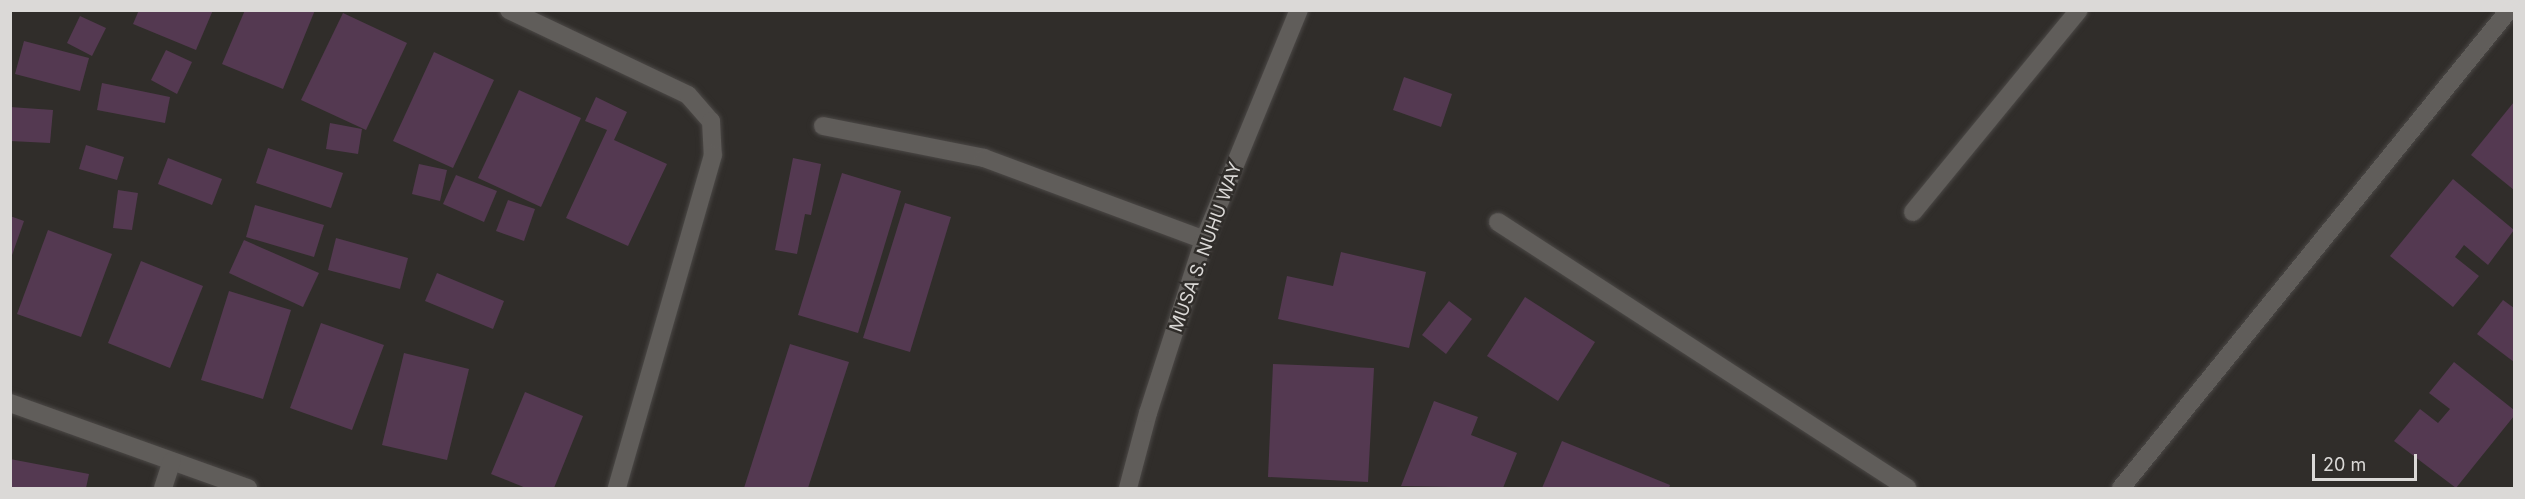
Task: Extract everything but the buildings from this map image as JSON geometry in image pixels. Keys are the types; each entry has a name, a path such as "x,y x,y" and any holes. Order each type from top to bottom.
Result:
{"street":[{"path":"509,10 688,95 711,121 713,155 617,489"},
{"name":"MUSA S. NUHU WAY","path":"1128,489 1148,413 1204,240 1299,10"},
{"path":"1913,212 2079,10"},
{"path":"2121,489 2509,10"},
{"path":"823,126 984,158 1204,240"},
{"path":"1498,222 1906,489"},
{"path":"10,403 248,489"},
{"path":"163,489 172,461"}]}
